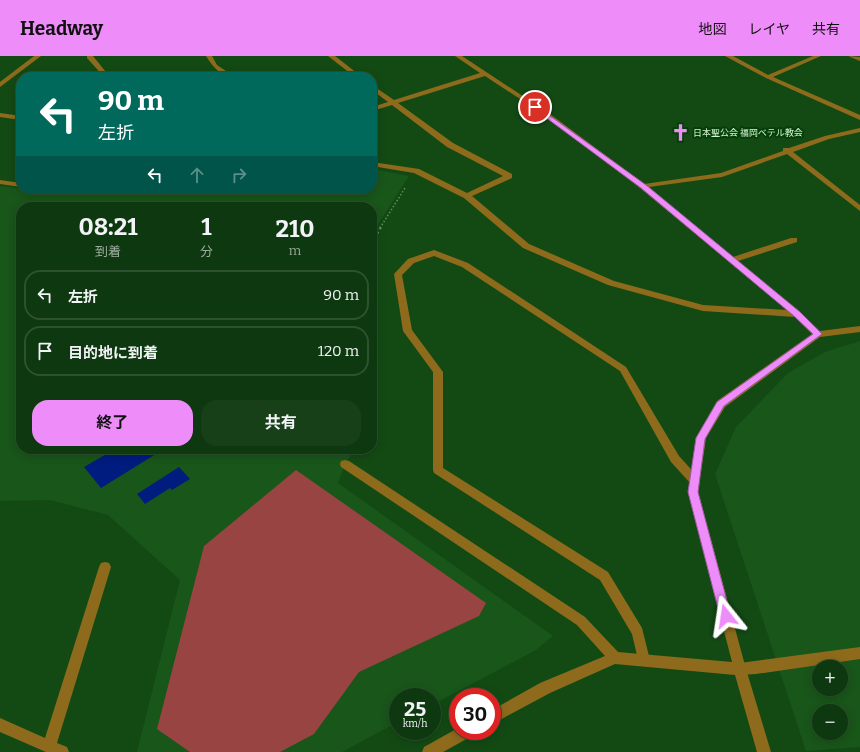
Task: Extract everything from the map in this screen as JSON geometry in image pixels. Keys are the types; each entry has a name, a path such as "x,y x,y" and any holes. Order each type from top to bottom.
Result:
{"street":[{"path":"17,72 38,56"},
{"path":"90,56 89,58 102,72"},
{"path":"209,56 215,66 224,72"},
{"path":"332,56 353,72"},
{"path":"458,56 548,115 643,186 797,314 818,334"},
{"path":"728,56 768,77 860,118"},
{"path":"768,77 818,56"},
{"path":"852,56 860,59"},
{"path":"0,85 16,73"},
{"path":"377,108 485,74"},
{"path":"377,91 450,145 509,176 467,196"},
{"path":"0,115 16,117"},
{"path":"643,186 722,175 786,150 827,137 860,130"},
{"path":"786,150 860,209"},
{"path":"377,165 416,171 467,196 526,246 610,283 703,308 797,314"},
{"path":"0,182 16,184"},
{"path":"732,260 794,240"},
{"path":"644,660 638,632 604,576 438,470 438,372 408,331 398,274 411,261 434,253 465,265 623,369 675,459 695,481"},
{"path":"764,752 740,669 693,492 701,438 721,404 818,334 860,329"},
{"path":"345,464 581,621 615,658"},
{"path":"49,746 105,567"},
{"path":"501,712 545,688 615,658 740,669 860,653"},
{"path":"0,725 62,752"},
{"path":"429,752 451,740"}],"path":[{"path":"377,234 416,171"}],"shaded area":[{"path":"377,170 409,176 377,226 377,202 16,202 16,454 351,454 345,464 338,483 553,636 536,650 464,688 449,688 449,696 441,700 441,688 389,688 389,727 342,752 137,752 180,580 108,515 50,500 0,501 0,186 16,188 16,194 377,194"},
{"path":"860,341 860,747 806,751 715,474 736,427 788,373 825,352"},
{"path":"106,454 156,454 101,488 84,467"},
{"path":"179,467 190,479 172,490 170,488 145,504 137,494"},
{"path":"296,470 486,603 479,616 359,672 314,734 280,752 190,752 157,729 204,546"}],"place":[{"name":"日本聖公会 福岡ベテル教会","path":"680,133"}],"route":[{"path":"535,107 548,115 643,186 797,314 818,334 721,404 701,438 693,492 726,616"}]}
